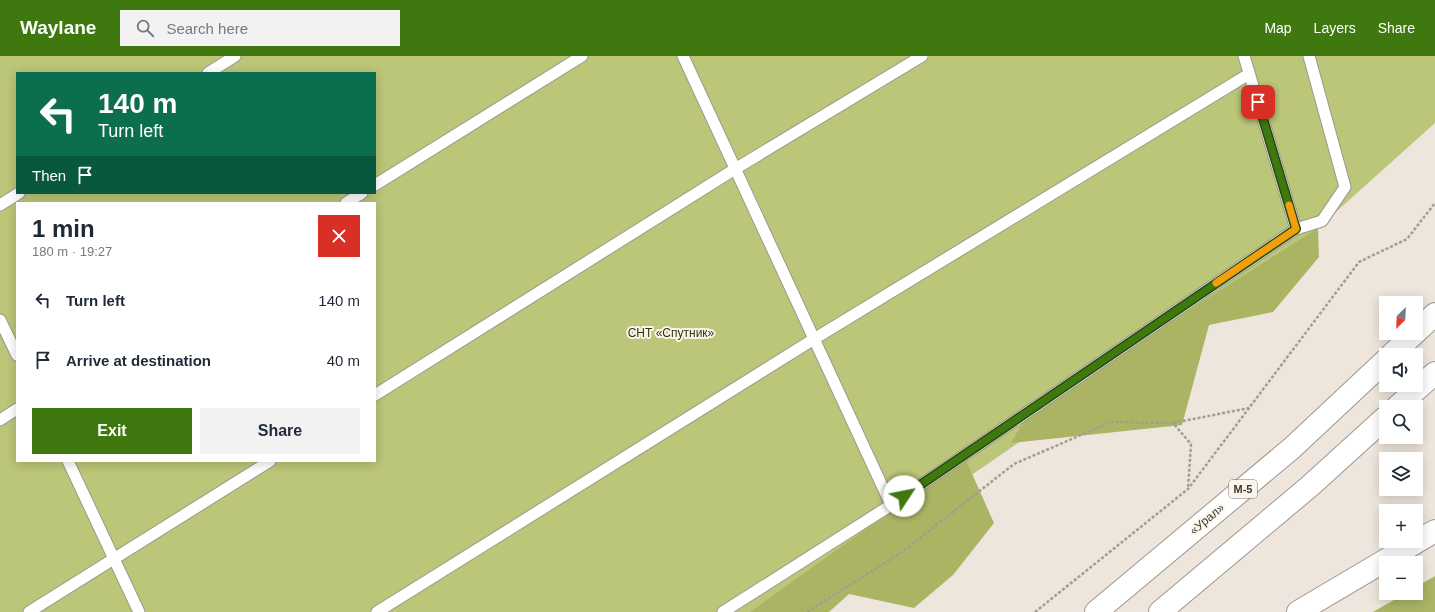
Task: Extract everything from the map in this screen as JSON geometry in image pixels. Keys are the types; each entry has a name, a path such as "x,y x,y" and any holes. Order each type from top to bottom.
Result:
{"main road":[{"path":"1423,326 1435,314"},
{"path":"1400,348 1408,340"},
{"name":"«Урал»","path":"1096,612 1292,448 1379,367"},
{"path":"1405,400 1435,373"},
{"path":"1160,612 1310,486 1379,423"},
{"path":"1298,612 1435,532"}],"lane":[{"path":"210,72 235,56"},
{"path":"376,184 582,56"},
{"path":"683,56 891,505"},
{"path":"376,394 735,169 922,56"},
{"path":"1244,56 1296,229"},
{"path":"723,612 891,505 1296,229 1322,221 1345,187 1309,56"},
{"path":"377,612 814,339 1249,74"},
{"path":"0,205 17,194"},
{"path":"348,202 360,194"},
{"path":"0,320 16,354"},
{"path":"0,420 16,410"},
{"path":"68,462 115,558 139,612"},
{"path":"29,612 268,462"}],"path":[{"path":"1035,612 1188,489 1359,262 1407,239 1435,203"},
{"path":"807,612 902,552 1014,464 1111,422 1173,423 1249,408"},
{"path":"1173,423 1191,444 1188,489"}],"green space":[{"name":"СНТ «Спутник»","path":"0,56 1435,56 1435,123 1318,228 1210,311 848,560 764,612 0,612"},
{"path":"1318,228 1319,257 1273,312 1209,325 1182,425 1011,443 1029,412"},
{"path":"965,458 994,523 953,575 914,608 849,594 829,612 750,612"},
{"path":"1435,576 1435,612 1373,612 1394,600 1423,600 1423,583"}],"slow traffic":[{"path":"1216,283 1296,229 1289,205"}],"route":[{"path":"904,496 1296,229 1258,102"}]}
